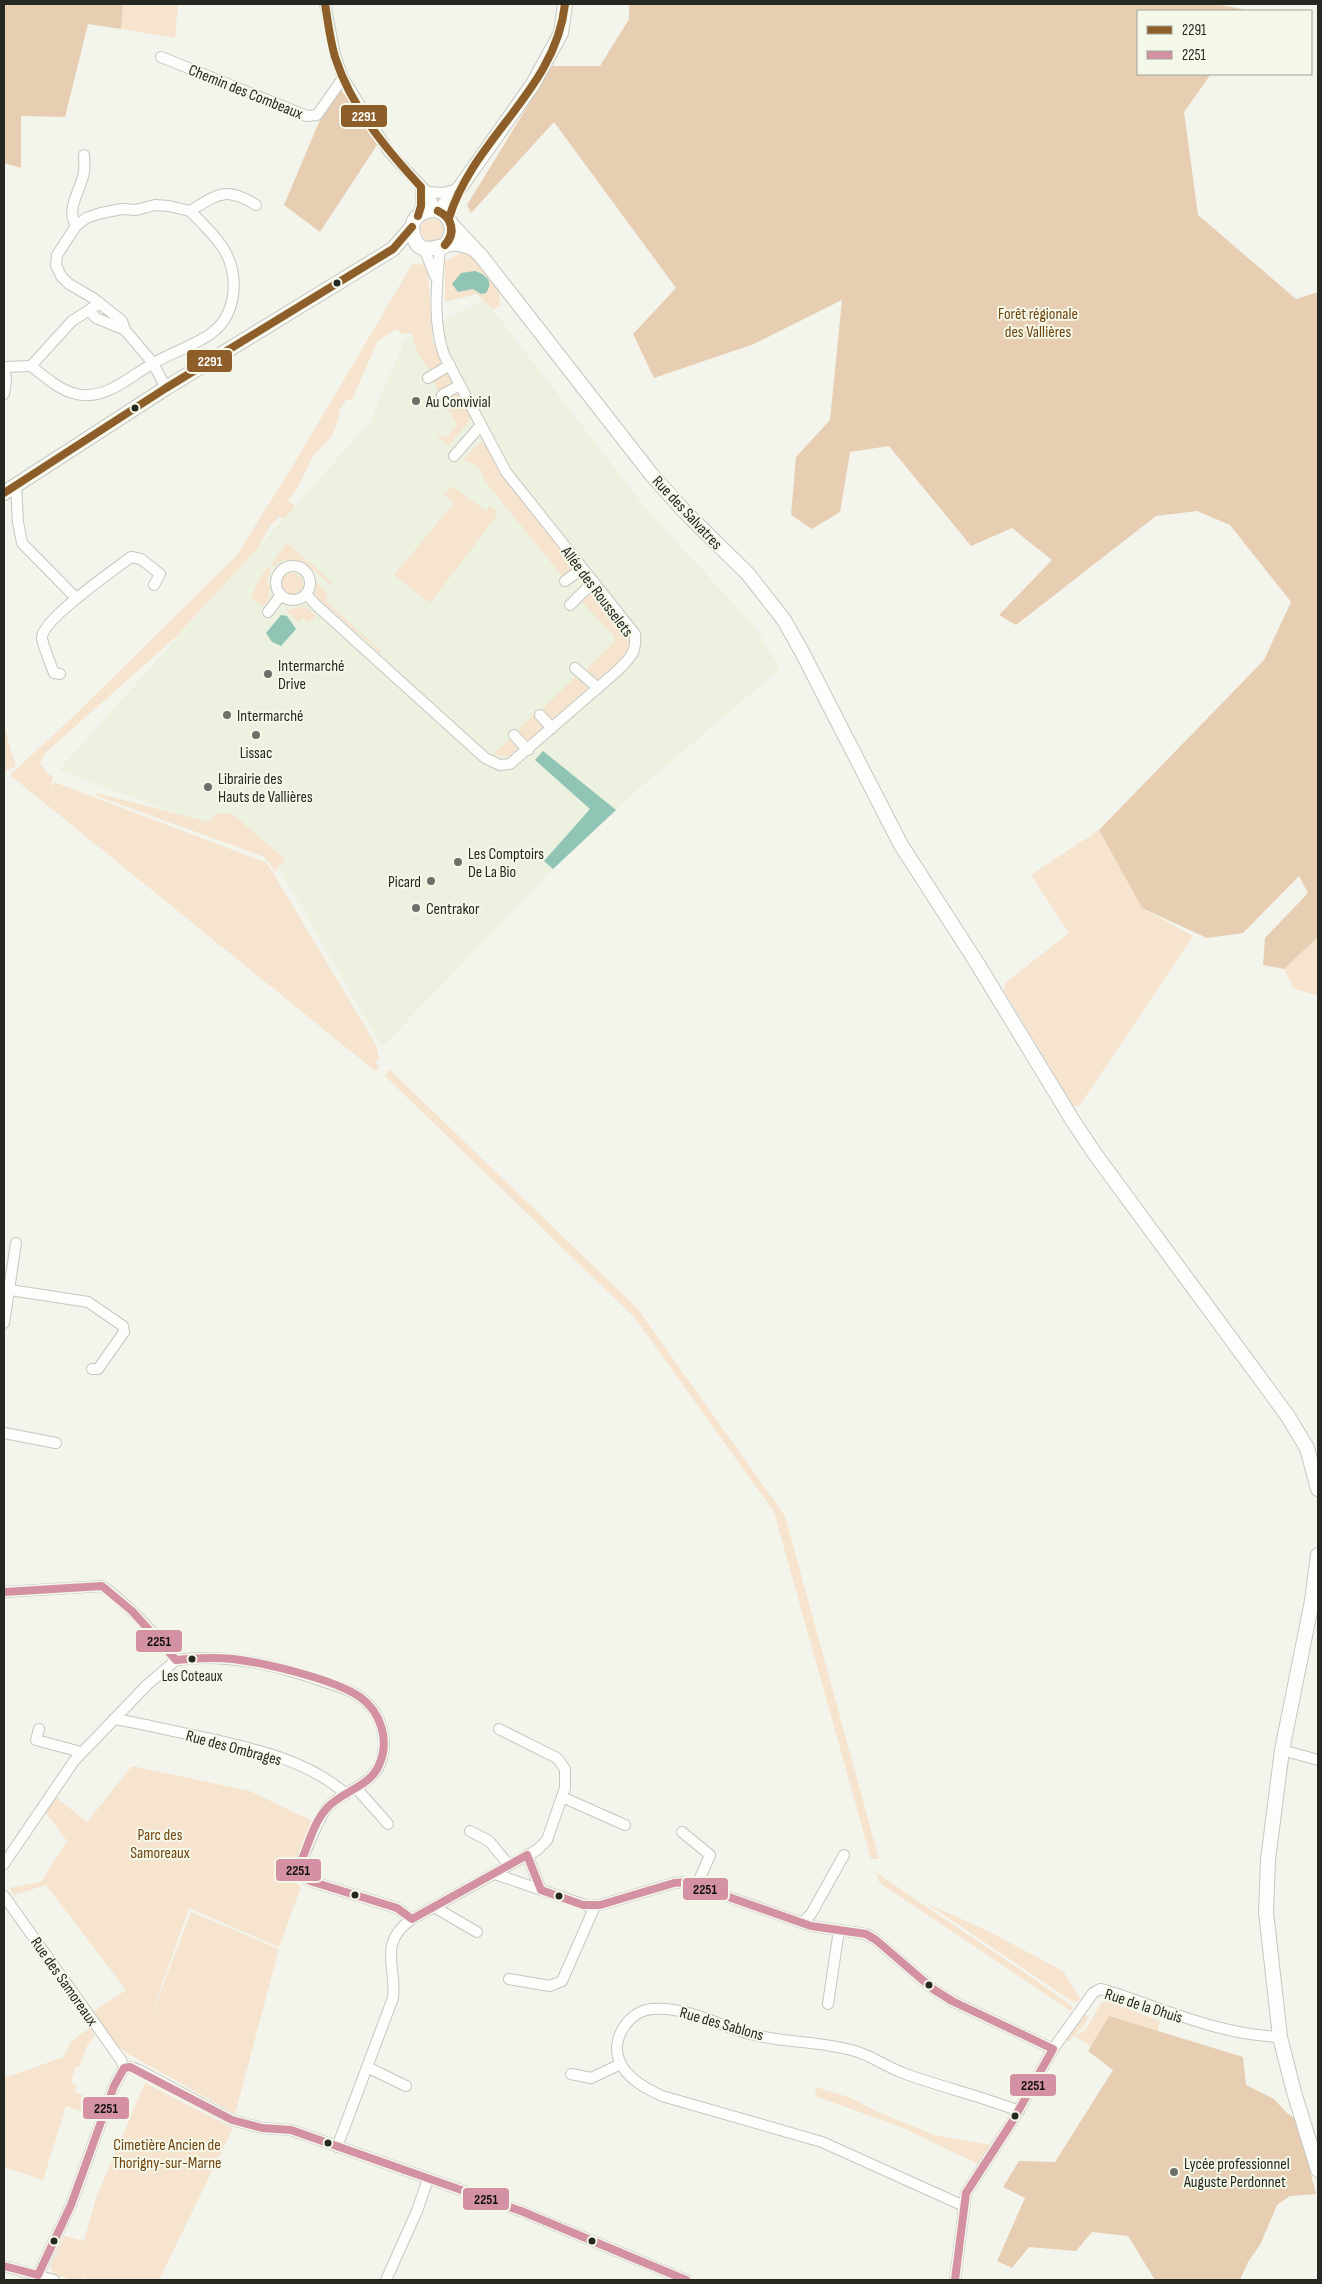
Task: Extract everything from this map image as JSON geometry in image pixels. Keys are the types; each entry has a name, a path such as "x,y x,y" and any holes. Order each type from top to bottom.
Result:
{"street":[{"path":"325,4 335,55 343,78 389,152 424,190 444,216 451,237 442,247"},
{"path":"444,216 460,187 533,84 551,53 561,33 565,4"},
{"name":"Chemin des Combeaux","path":"161,57 308,116 317,115 343,78"},
{"path":"76,226 72,220 72,208 84,171 84,155"},
{"path":"424,190 443,194 460,187"},
{"path":"422,246 412,234 415,221 421,210 424,190"},
{"path":"190,211 228,193 240,194 256,205"},
{"path":"4,394 6,380 4,367 31,366 53,383 77,394 101,394 153,363 214,331 230,308 233,295 233,275 224,250 208,228 190,211 155,205 136,210 122,209 94,215 76,226 57,255 56,265 61,276 69,284 100,303 122,321 125,330 153,363 166,388"},
{"path":"393,249 426,210 444,216"},
{"name":"Rue des Salvatres","path":"444,216 475,249 651,474 685,512 748,574 773,606 802,652 901,845 1095,1154 1287,1415 1307,1448 1318,1489"},
{"path":"4,493 166,388 393,249 413,244 431,250 458,244 475,249"},
{"name":"Allée des Rousselets","path":"422,246 436,277"},
{"name":"Allée des Rousselets","path":"306,594 489,761 500,765 510,764 528,750 598,688 631,662 636,647 635,634 506,472 480,425 438,339 436,277 442,247"},
{"path":"31,366 72,321 100,303"},
{"path":"89,311 96,318 125,330"},
{"path":"428,378 450,365"},
{"path":"442,394 460,385"},
{"path":"454,456 480,425"},
{"path":"16,485 18,522 22,543 76,598"},
{"path":"60,674 54,673 42,637 45,630 76,598 131,557 141,559 160,574 154,585"},
{"path":"294,566 300,567 308,575 310,584 306,594 291,600 281,595 276,587 277,577 283,569 294,566"},
{"path":"565,582 582,569"},
{"path":"570,605 593,582"},
{"path":"268,612 281,595"},
{"path":"575,668 598,688"},
{"path":"540,715 552,728"},
{"path":"514,735 528,750"},
{"path":"4,1322 6,1290 16,1243"},
{"path":"6,1290 88,1302 123,1326 124,1332 98,1369 92,1369"},
{"path":"4,1433 56,1443"},
{"path":"1318,1555 1312,1601 1282,1750 1268,1860 1266,1912 1280,2037 1294,2092 1318,2170"},
{"path":"4,1592 102,1586 123,1603 176,1660"},
{"path":"4,1864 46,1800 82,1752 147,1686 176,1660 232,1658 268,1664 351,1691 370,1705 381,1724 384,1742 382,1758 378,1769 357,1789 333,1802 325,1810 299,1866 298,1873 310,1881 397,1908 412,1920"},
{"name":"Rue des Ombrages","path":"114,1719 248,1748 279,1757 334,1784 346,1794"},
{"path":"39,1729 36,1740 82,1752"},
{"path":"337,2147 394,1998 395,1988 389,1957 396,1934 412,1920 537,1850 546,1840 562,1797 566,1776 562,1763 548,1752 499,1729"},
{"path":"1282,1750 1318,1760"},
{"path":"357,1789 388,1824"},
{"path":"562,1797 624,1825"},
{"path":"470,1831 489,1841 509,1866"},
{"path":"682,1832 710,1855 697,1885"},
{"path":"528,1855 541,1890"},
{"path":"802,1922 811,1914 844,1855"},
{"path":"495,1874 582,1905 595,1906 674,1883 686,1882 811,1926 866,1934 876,1940 933,1989 952,2001 1053,2048"},
{"name":"Rue des Samoreaux","path":"4,1896 121,2060 124,2068"},
{"path":"509,1979 550,1986 562,1981 595,1906"},
{"path":"434,1907 477,1932"},
{"path":"828,2004 839,1930"},
{"name":"Rue de la Dhuis","path":"955,2280 966,2192 1019,2111 1053,2048 1088,1998 1100,1990 1173,2015 1257,2035 1280,2037"},
{"name":"Rue des Sablons","path":"621,2064 618,2056 618,2042 627,2023 645,2010 667,2009 684,2011 751,2034 856,2051 901,2072 1019,2111"},
{"path":"571,2074 591,2078 621,2064 630,2076 644,2087 662,2096 822,2142 964,2206"},
{"path":"38,2275 71,2205 114,2086 124,2068 130,2067 232,2120 262,2128 291,2130 521,2211 686,2280"},
{"path":"367,2067 406,2086"},
{"path":"386,2280 417,2211 428,2179"},
{"path":"4,2266 54,2280"}],"shaded area":[{"path":"475,271 488,279 489,285 486,293 481,294 473,289 458,292 452,284 461,273"},
{"path":"485,300 648,511 756,628 780,669 635,792 553,869 382,1047 267,847 59,770 370,422 405,339"},
{"path":"281,615 287,616 296,629 281,646 272,642 266,633"},
{"path":"543,751 616,810 553,869 544,861 590,809 535,760"}],"green space":[{"path":"4,4 123,4 121,29 88,24 65,117 21,116 21,168 4,163"},
{"path":"123,4 178,4 175,38 121,29"},
{"name":"Forêt régionale des Vallières","path":"629,4 1216,4 1246,10 1137,10 1137,75 1210,75 1184,112 1198,215 1296,299 1318,292 1318,937 1284,969 1263,965 1265,938 1308,893 1299,876 1243,933 1207,938 1142,908 1099,830 1264,660 1291,602 1230,525 1197,511 1156,516 1016,625 999,615 1052,560 1012,528 971,546 889,446 850,452 840,512 812,529 791,515 796,457 830,420 842,300 754,344 654,378 633,334 676,288 554,122 471,213 467,205 552,66 600,66 629,19"},
{"path":"341,90 353,105 377,145 320,232 284,205 319,122"},
{"path":"432,219 440,222 443,230 440,238 432,241 424,238 421,230 424,222"},
{"path":"460,249 473,255 499,288 500,305 493,310 477,294 445,302 445,262 460,253"},
{"path":"413,263 428,266 432,340 441,358 440,367 430,371 418,354 411,333 402,334 396,329 377,342 352,400 346,400 338,413 340,415 332,436 313,456 296,491 288,500 295,506 284,519 279,517 270,526 257,549 177,636 45,753 40,763 46,772 53,777 51,790 54,782 267,863 376,1045 379,1059 375,1061 379,1067 375,1071 10,775 75,715 237,555 292,467"},
{"path":"447,372 453,383 438,392 433,379"},
{"path":"458,391 470,416 468,423 448,446 436,436 448,437 457,425 442,398"},
{"path":"481,442 485,444 510,484 573,564 573,568 562,576 485,481 480,469 464,459"},
{"path":"452,486 486,511 489,506 495,510 496,517 430,603 394,575 454,503 444,495"},
{"path":"287,543 332,582 329,584 310,567 296,560 281,562 274,567 271,564"},
{"path":"267,567 271,570 267,584 270,586 269,597 263,607 251,598 257,583"},
{"path":"292,573 300,576 303,584 300,592 292,595 284,592 281,584 284,576"},
{"path":"316,582 326,591 327,602 382,652 380,653 318,598 315,592"},
{"path":"594,589 629,631 628,647 625,654 596,681 585,671 615,641 614,636 580,600"},
{"path":"305,606 316,616 309,623 303,618 299,623 286,610"},
{"path":"576,676 587,689 555,719 549,718 540,711"},
{"path":"535,713 546,723 547,727 529,742 517,731"},
{"path":"4,726 16,767 4,771"},
{"path":"511,738 519,747 509,757 493,754"},
{"path":"97,793 208,822 217,813 231,813 285,859 275,872 268,861 262,856 97,796"},
{"path":"1099,830 1142,908 1193,936 1079,1106 1073,1106 1004,991 1005,983 1069,933 1031,875"},
{"path":"1318,937 1318,996 1293,988 1284,969"},
{"path":"389,1069 637,1308 785,1516 879,1859 871,1859 774,1512 635,1318 385,1076"},
{"name":"Parc des Samoreaux","path":"132,1766 250,1791 314,1822 300,1855 287,1867 287,1877 301,1887 279,1947 189,1908 147,2027 191,1912 279,1949 235,2114 125,2052 111,2039 94,2011 126,1990 46,1885 14,1895 9,1888 41,1882 67,1841 42,1808 53,1795 87,1822"},
{"path":"876,1872 1073,2007 1071,2011 883,1885 879,1882"},
{"path":"926,1903 988,1931 1063,1971 1080,1999 1075,2003"},
{"path":"1107,2001 1160,2021 1155,2043 1120,2066 1075,2036 1085,2030 1102,2002"},
{"path":"1084,2014 1089,2017 1087,2021 1069,2042 1067,2040"},
{"name":"Lycée professionnel Auguste Perdonnet","path":"1109,2016 1243,2057 1246,2085 1274,2099 1287,2113 1297,2120 1316,2194 1290,2196 1277,2205 1260,2245 1248,2262 1240,2280 1155,2280 1128,2236 1092,2232 1076,2251 1029,2247 1012,2268 997,2261 1025,2198 1003,2187 1019,2161 1055,2162 1113,2070 1088,2051"},
{"path":"90,2028 95,2035 87,2046 79,2067 76,2066 71,2082 77,2085 75,2092 102,2103 97,2117 66,2106 43,2180 4,2167 4,2078 64,2057 71,2041"},
{"name":"Cimetière Ancien de Thorigny-sur-Marne","path":"145,2083 233,2128 159,2280 90,2280 82,2277 81,2280 72,2280 54,2274 50,2266 64,2236 84,2241 97,2195"},
{"path":"816,2087 851,2098 878,2112 935,2135 991,2145 978,2164 901,2127 815,2096"}],"transit line":[{"name":"2291","path":"325,4 335,57 350,93 371,126 395,158 421,187 421,206 418,216"},
{"name":"2291","path":"449,218 461,189 476,163 531,88 546,62 558,35 565,4"},
{"name":"2291","path":"438,211 447,218 451,226 451,236 445,245"},
{"name":"2291","path":"438,211 447,218 451,226 450,236 445,245"},
{"name":"2291","path":"4,493 166,388 393,249 412,227"},
{"name":"2251","path":"4,1592 102,1586 132,1611 176,1660 226,1658 280,1668 334,1684 348,1690 367,1703 382,1728 384,1746 382,1756 379,1765 369,1779 333,1802 322,1814 311,1835 299,1866 298,1873 310,1881 397,1908 412,1919 527,1855 541,1890 583,1905 600,1905 674,1883 686,1882 811,1926 866,1934 876,1940 933,1989 952,2001 1053,2049 1012,2122 966,2193 955,2280"},
{"name":"2251","path":"4,2266 38,2275 71,2205 114,2086 124,2068 130,2067 232,2120 262,2128 291,2130 521,2211 686,2280"}],"place":[{"name":"Au Convivial","path":"416,401"},
{"name":"Intermarché Drive","path":"268,674"},
{"name":"Intermarché","path":"227,715"},
{"name":"Lissac","path":"256,735"},
{"name":"Librairie des Hauts de Vallières","path":"208,787"},
{"name":"Les Comptoirs De La Bio","path":"458,862"},
{"name":"Picard","path":"431,881"},
{"name":"Centrakor","path":"416,908"},
{"name":"Les Coteaux","path":"192,1659"},
{"name":"Lycée professionnel Auguste Perdonnet","path":"1174,2172"}]}
